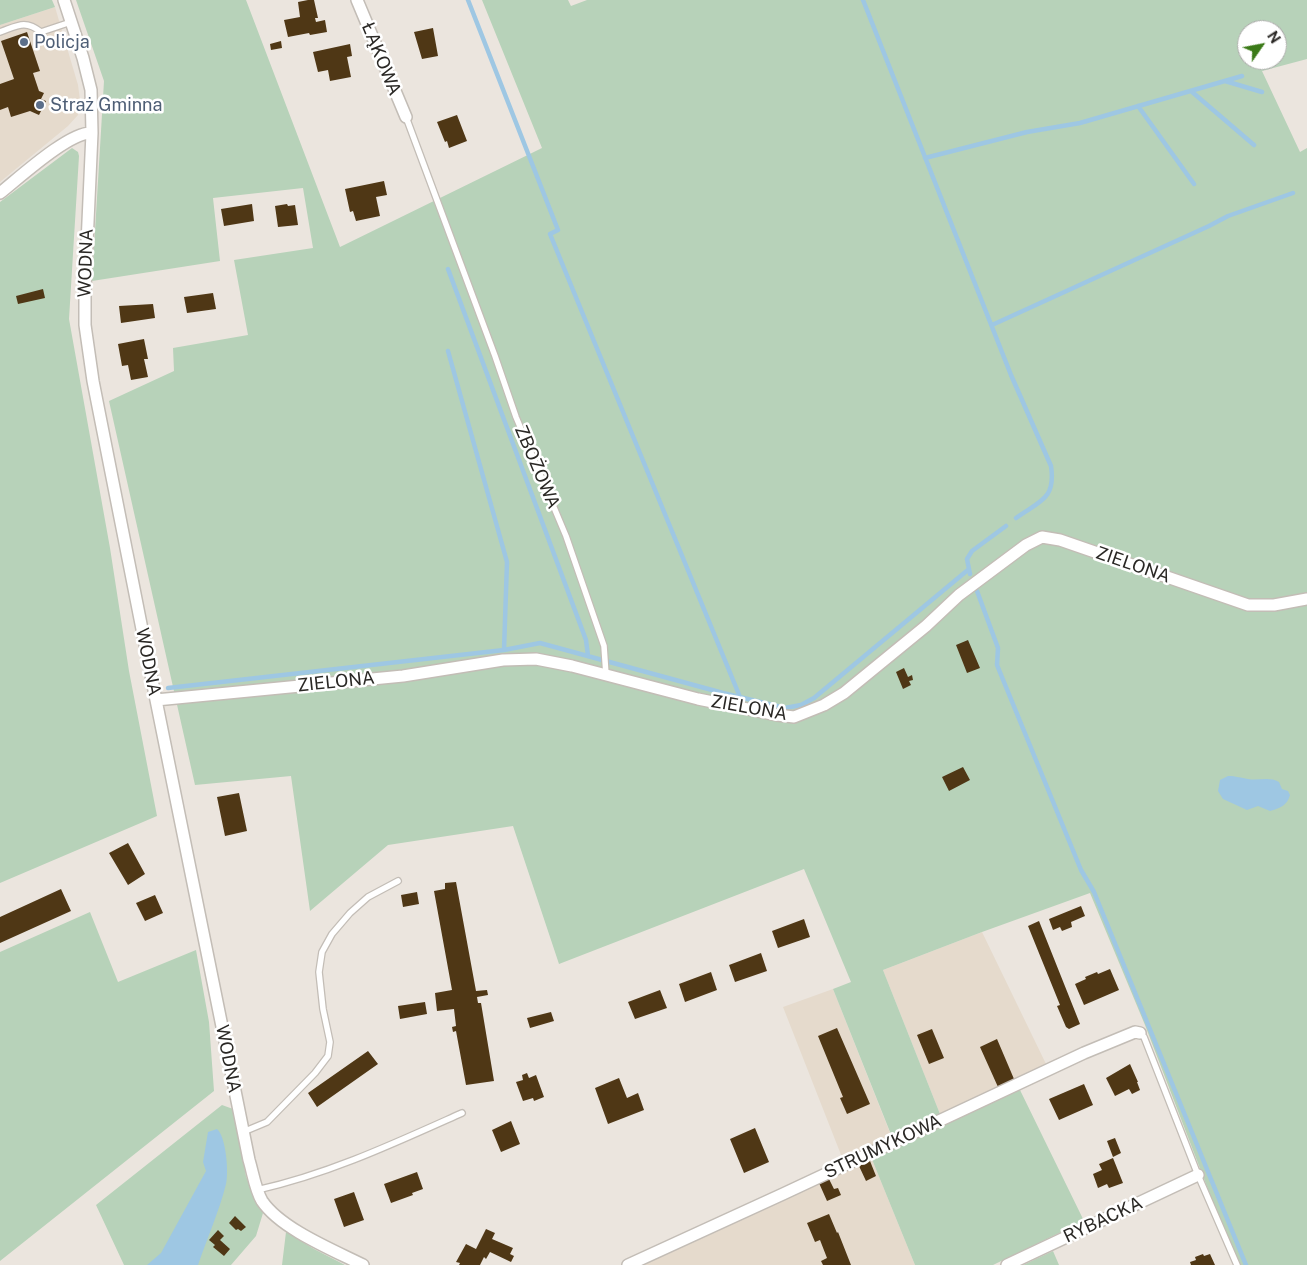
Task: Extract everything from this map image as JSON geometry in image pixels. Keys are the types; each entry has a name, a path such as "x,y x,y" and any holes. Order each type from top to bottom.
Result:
{"street":[{"name":"WODNA","path":"64,0 83,58 91,90 92,132 85,325 93,381 243,1132 258,1190 269,1210 286,1224 318,1243 363,1265"},
{"name":"ŁĄKOWA","path":"357,0 406,117"},
{"path":"0,193 70,138 85,132 92,132"},
{"name":"ZIELONA","path":"156,700 403,676 503,660 536,659 572,666 698,699 777,716 794,717 824,705 844,693 926,626 959,595 1026,545 1042,537 1060,540 1248,605 1274,605 1307,599"},
{"name":"STRUMYKOWA","path":"628,1265 1084,1054 1135,1032 1140,1033"},
{"name":"RYBACKA","path":"1007,1265 1198,1175"}],"lane":[{"path":"0,32 24,24 33,26 41,32 71,22"},
{"name":"ZBOŻOWA","path":"406,117 495,356 516,418 566,536 604,646 606,675"},
{"path":"243,1132 267,1122 315,1073 328,1056 330,1042 323,1008 319,972 322,952 332,934 350,913 368,898 398,881"},
{"path":"1140,1033 1144,1037 1198,1175 1237,1265"},
{"path":"258,1190 289,1183 351,1162 462,1113"}],"shaded area":[{"path":"55,7 78,85 80,100 78,115 68,126 0,182 0,25"},
{"path":"982,932 1047,1066 940,1114 883,970"},
{"path":"833,989 894,1143 845,1165 783,1007"},
{"path":"871,1157 915,1265 641,1265"}],"green space":[{"path":"0,0 52,0 55,7 0,25"},
{"path":"76,0 246,0 340,247 542,148 482,0 568,0 571,6 587,0 1307,0 1307,59 1287,64 1287,20 1237,20 1237,70 1266,70 1262,71 1300,152 1307,148 1307,1265 1237,1265 1145,1025 1090,893 883,970 940,1114 892,1137 833,989 851,982 804,869 559,964 513,826 388,845 310,911 291,776 195,785 109,401 174,371 173,348 248,335 234,260 313,248 303,188 213,198 220,261 92,281 104,81"},
{"path":"72,148 78,152 79,156 69,319 110,548 129,671 157,816 0,883 0,202"},
{"path":"90,912 118,982 196,950 209,1022 214,1091 0,1261 0,952"},
{"path":"1020,1090 1084,1221 993,1265 915,1265 871,1157"},
{"path":"222,1105 233,1109 246,1176 252,1193 263,1213 256,1236 231,1265 124,1265 96,1205"},
{"path":"286,1232 314,1249 345,1265 282,1265"},
{"path":"1053,1251 1059,1265 1023,1265"}],"water":[{"path":"1228,776 1275,780 1279,782 1282,789 1288,791 1289,799 1283,806 1270,811 1258,806 1247,810 1223,799 1218,791 1220,780"},
{"path":"217,1129 225,1147 227,1179 220,1205 198,1265 147,1265 161,1253 206,1171 203,1162 208,1132"}],"building":[{"path":"314,0 318,18 315,18 316,22 325,20 327,32 288,37 284,20 300,17 298,2"},
{"path":"433,28 438,56 422,59 414,32"},
{"path":"27,32 40,71 33,73 39,91 44,93 41,99 46,101 39,115 30,111 11,117 8,107 0,110 0,84 14,79 1,41"},
{"path":"281,41 282,48 271,50 270,44"},
{"path":"350,44 352,56 347,57 351,77 330,81 328,70 318,72 313,52"},
{"path":"457,115 467,141 449,148 437,122"},
{"path":"384,181 387,195 376,197 380,216 356,221 353,211 350,212 345,189"},
{"path":"252,204 254,221 224,226 221,209"},
{"path":"287,204 288,206 295,205 298,225 278,227 275,206"},
{"path":"43,289 45,298 18,304 16,296"},
{"path":"213,293 216,309 187,313 184,297"},
{"path":"153,304 155,318 121,323 119,306"},
{"path":"144,339 148,359 144,359 148,377 131,380 128,365 122,366 118,344"},
{"path":"968,640 980,668 967,673 956,645"},
{"path":"904,668 908,677 912,675 913,680 909,681 911,685 903,689 896,672"},
{"path":"963,767 970,780 949,791 942,777"},
{"path":"239,793 247,831 225,836 217,797"},
{"path":"128,843 145,874 128,885 109,853"},
{"path":"456,882 476,991 487,990 488,995 477,997 478,1003 481,1003 494,1081 466,1085 456,1031 453,1032 452,1027 456,1026 454,1009 437,1011 435,993 452,990 434,891 445,889 445,883"},
{"path":"61,889 71,911 0,943 0,917"},
{"path":"417,892 419,904 403,907 401,895"},
{"path":"155,895 163,913 145,921 136,903"},
{"path":"1081,906 1085,916 1071,922 1072,927 1062,931 1060,927 1053,930 1049,919"},
{"path":"804,919 810,937 778,948 772,931"},
{"path":"1039,921 1080,1024 1069,1029 1066,1027 1057,1006 1060,1005 1028,926"},
{"path":"761,953 767,971 735,982 729,965"},
{"path":"1110,969 1119,990 1084,1005 1075,984 1086,979 1085,977"},
{"path":"711,972 717,990 685,1002 679,984"},
{"path":"660,990 667,1008 635,1019 628,1002"},
{"path":"425,1002 427,1014 400,1019 398,1006"},
{"path":"551,1012 554,1021 530,1028 527,1018"},
{"path":"837,1028 870,1104 847,1114 840,1098 843,1097 818,1036"},
{"path":"932,1029 944,1058 929,1064 917,1035"},
{"path":"997,1039 1014,1079 998,1087 980,1047"},
{"path":"368,1051 378,1064 317,1107 308,1093"},
{"path":"1130,1064 1140,1090 1132,1094 1129,1089 1115,1096 1106,1078"},
{"path":"527,1073 529,1078 536,1075 544,1097 534,1101 533,1098 523,1101 516,1082 523,1080 522,1075"},
{"path":"619,1078 627,1098 638,1093 644,1110 608,1124 595,1088"},
{"path":"1084,1084 1093,1105 1059,1120 1049,1099"},
{"path":"511,1121 520,1144 501,1152 492,1130"},
{"path":"755,1128 769,1162 744,1173 730,1139"},
{"path":"1115,1138 1121,1153 1113,1157 1107,1141"},
{"path":"1113,1158 1123,1183 1109,1188 1107,1184 1098,1188 1093,1174 1102,1170 1099,1164"},
{"path":"870,1161 876,1176 866,1181 859,1166"},
{"path":"417,1172 423,1189 391,1203 384,1184"},
{"path":"829,1179 834,1189 838,1188 841,1195 827,1201 819,1183"},
{"path":"354,1192 364,1220 344,1227 334,1199"},
{"path":"829,1214 851,1265 823,1265 821,1261 827,1258 820,1240 815,1242 807,1223"},
{"path":"235,1216 246,1227 241,1231 236,1230 229,1223"},
{"path":"486,1229 495,1233 492,1239 513,1248 510,1254 514,1256 511,1262 490,1252 486,1259 484,1257 480,1265 459,1265 460,1263 456,1262 466,1244 476,1249"},
{"path":"218,1230 224,1236 220,1240 230,1249 224,1256 213,1247 215,1245 209,1240"},
{"path":"1203,1254 1204,1256 1210,1254 1215,1265 1191,1265 1190,1262 1196,1260 1195,1257"}],"waterway":[{"path":"468,0 558,230 550,234 740,697"},
{"path":"863,0 1011,375 1051,466 1051,486 1044,498 1016,518"},
{"path":"925,158 1027,132 1080,123 1242,76"},
{"path":"1225,81 1262,92"},
{"path":"1191,91 1254,145"},
{"path":"1138,106 1194,184"},
{"path":"992,325 1228,216 1293,193"},
{"path":"448,269 586,640 588,656"},
{"path":"448,351 507,562 504,650"},
{"path":"970,574 967,559 972,551 1006,526"},
{"path":"168,688 504,650 540,643 785,708 801,705 814,698 969,569"},
{"path":"977,591 998,648 997,665 1081,870 1094,892 1246,1265"}],"place":[{"name":"Policja","path":"24,42"},
{"name":"Straż Gminna","path":"40,105"}]}
